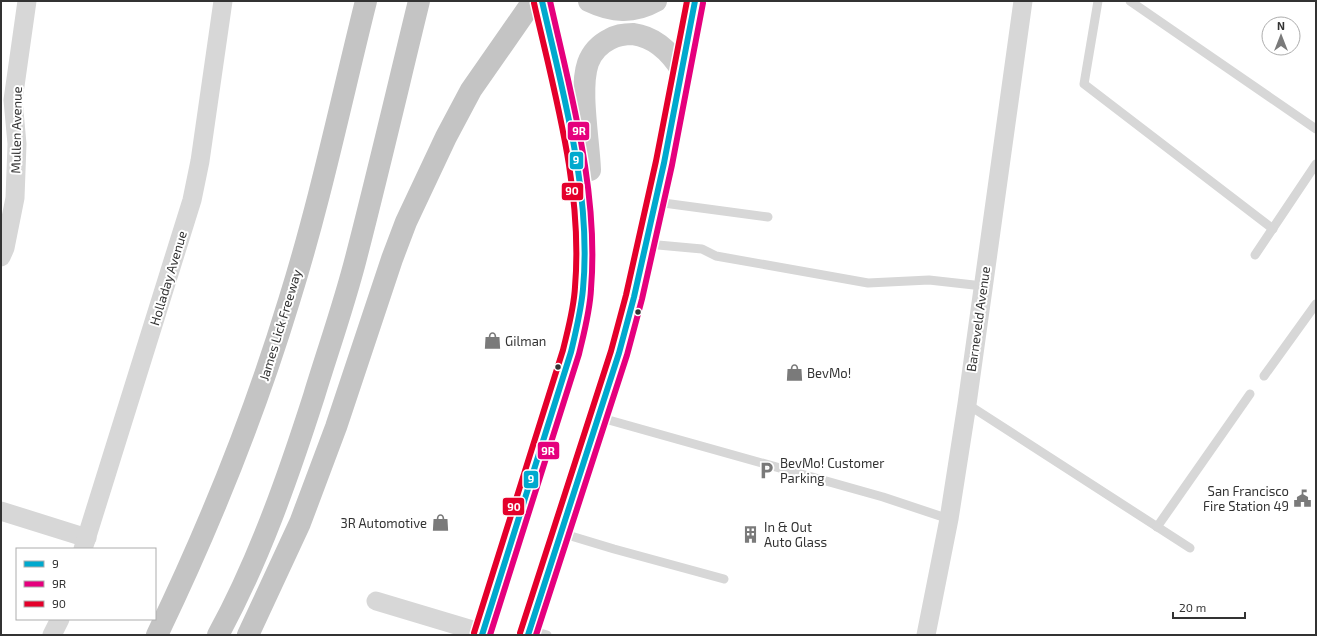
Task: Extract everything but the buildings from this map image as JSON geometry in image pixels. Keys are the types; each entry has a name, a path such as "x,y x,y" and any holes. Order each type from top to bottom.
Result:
{"highway":[{"name":"James Lick Freeway","path":"156,635 190,565 220,496 274,350 290,299 317,198 366,1"},
{"path":"218,635 250,570 275,509 299,442 320,376 356,259 419,1"},
{"path":"248,635 300,522 336,427 392,259 406,222 443,143 471,90 533,1"}],"main road":[{"path":"542,1 573,143 582,206 584,281"},
{"path":"589,1 612,10 639,8 656,1"},
{"path":"535,633 561,533 623,339 656,202 695,1"},
{"path":"483,634 571,352 579,316 590,239 591,201 585,92 585,75 588,62 595,51 604,42 616,36 628,34 640,35 665,48 674,58 682,71"}],"street":[{"name":"Mullen Avenue","path":"1,257 5,248 15,198 17,144 13,100 27,1"},
{"name":"Holladay Avenue","path":"85,544 192,200 200,161 223,1"},
{"name":"Barneveld Avenue","path":"926,635 948,519 967,404 1023,1"},
{"path":"1,116 13,100"},
{"path":"1,511 85,544"},
{"path":"376,601 483,634"},
{"path":"52,635 60,620"}],"lane":[{"path":"1098,1 1084,84 1273,229"},
{"path":"1130,1 1316,129"},
{"path":"1255,256 1316,164"},
{"path":"656,202 768,217"},
{"path":"647,244 702,249 716,256 868,283 929,280 983,286"},
{"path":"1264,376 1316,304"},
{"path":"1157,526 1250,394"},
{"path":"967,404 1190,548"},
{"path":"598,417 883,497 948,519"},
{"path":"561,533 724,579"}],"transit line":[{"name":"9","path":"482,635 571,352 580,313 583,289 585,253 580,181 567,108 542,1"},
{"name":"9R","path":"490,635 579,354 590,297 592,253 591,216 587,180 574,108 550,1"},
{"name":"90","path":"520,633 611,351 626,295 656,161 687,1"},
{"name":"9","path":"528,635 619,353 634,297 664,163 695,1"},
{"name":"90","path":"474,633 563,350 574,295 576,251 575,215 571,179 558,108 534,3"},
{"name":"9R","path":"536,635 627,355 642,299 672,165 703,3"}],"place":[{"name":"Gilman","path":"492,341"},
{"name":"BevMo!","path":"794,373"},
{"name":"BevMo! Customer Parking","path":"767,470"},
{"name":"San Francisco Fire Station 49","path":"1302,498"},
{"name":"3R Automotive","path":"440,523"},
{"name":"In & Out Auto Glass","path":"751,534"}]}
